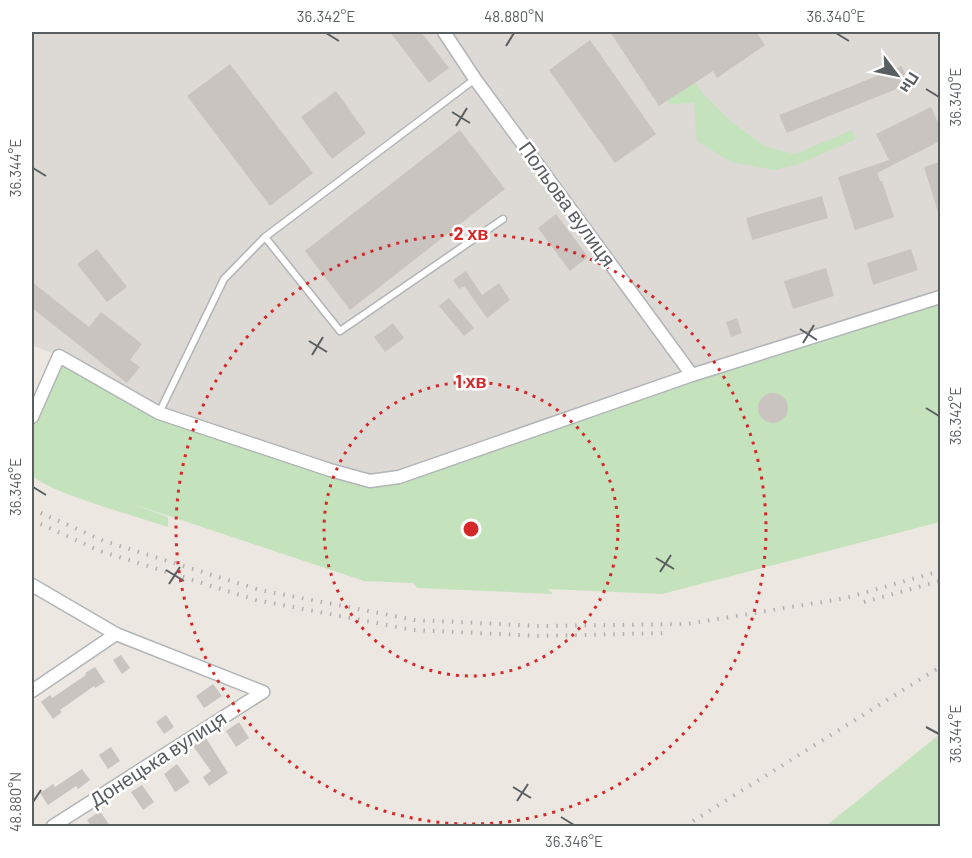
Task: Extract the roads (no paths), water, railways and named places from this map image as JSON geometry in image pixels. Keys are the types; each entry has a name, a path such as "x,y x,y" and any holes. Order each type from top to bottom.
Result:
{"street":[{"name":"Польова вулиця","path":"444,32 475,79 692,375"},
{"path":"32,417 59,356 159,413 370,481 399,477 692,375 940,297"},
{"path":"32,585 116,634 32,691"},
{"name":"Донецька вулиця","path":"53,826 263,692 116,634"}],"lane":[{"path":"159,413 225,279 265,237 475,79"},
{"path":"265,237 340,331 503,219"}],"railway":[{"path":"32,509 104,541 260,590 415,620 540,626 687,624 846,598 940,571"},
{"path":"32,520 100,551 256,600 413,630 541,636 668,633"},
{"path":"864,602 940,581"},
{"path":"685,826 940,667"}]}
